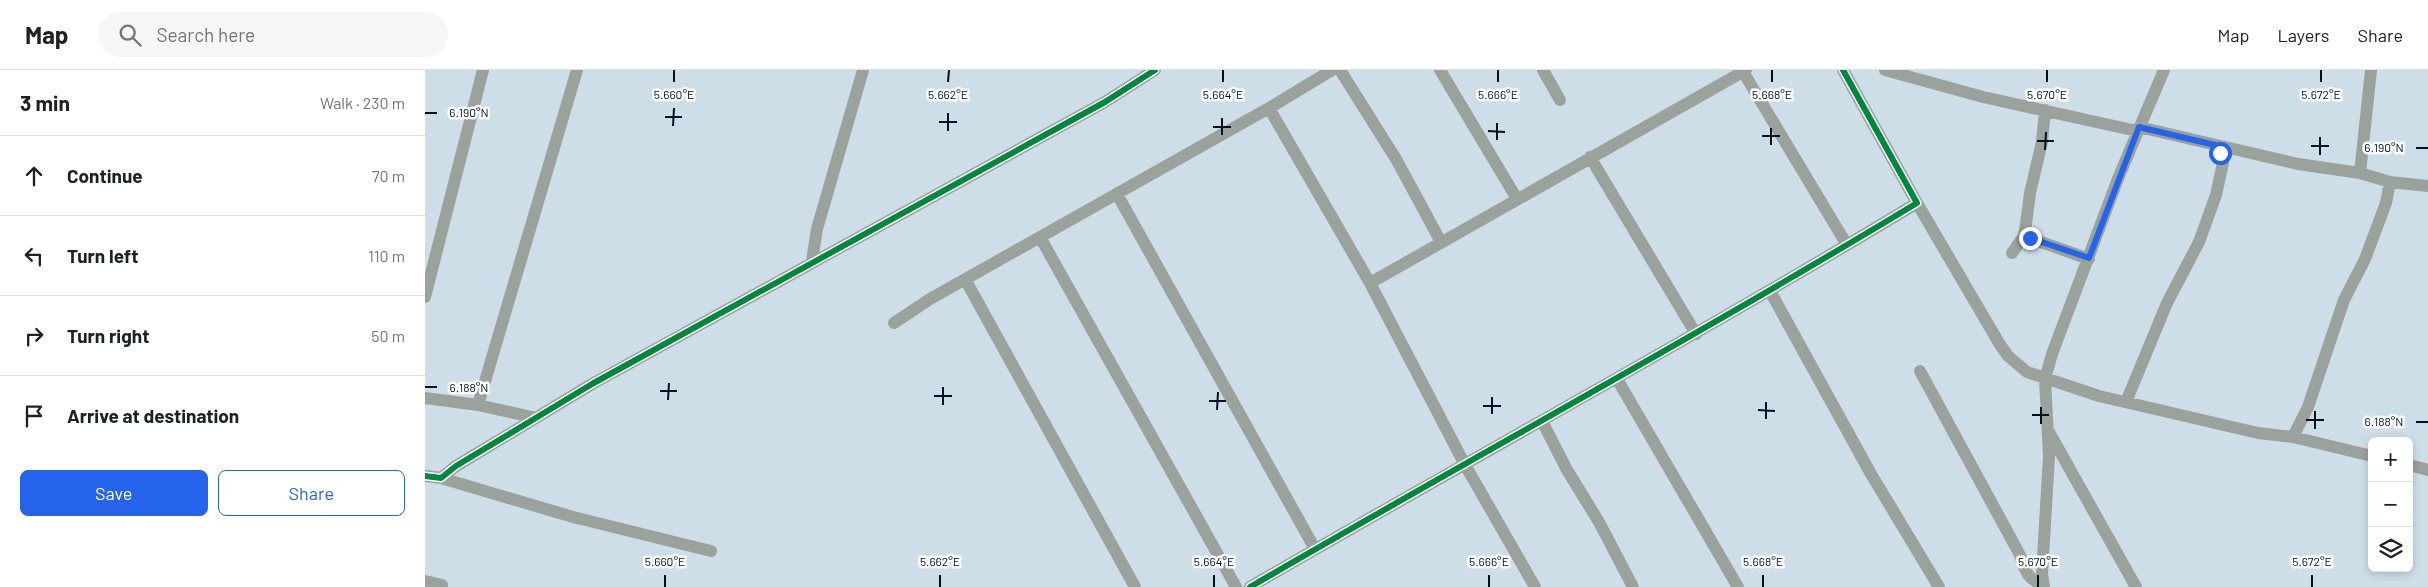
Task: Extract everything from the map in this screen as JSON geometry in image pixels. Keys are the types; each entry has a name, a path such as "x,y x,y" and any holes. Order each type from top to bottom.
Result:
{"street":[{"path":"425,297 483,70"},
{"path":"478,405 577,70"},
{"path":"812,261 817,229 863,70"},
{"path":"441,478 456,466 536,418 812,261 1105,102 1155,70"},
{"path":"894,323 930,298 1269,108 1332,70"},
{"path":"1340,70 1396,158 1441,242"},
{"path":"1440,70 1517,199"},
{"path":"1543,70 1560,100"},
{"path":"1843,70 1999,344 2016,364 2027,372 2045,379 2099,396 2258,432 2293,437 2368,455"},
{"path":"1885,70 1908,73 1983,97 2298,164 2360,173 2390,182 2428,186"},
{"path":"1920,371 2020,555 2028,576 2035,582 2043,585 2049,456 2045,379 2052,354 2138,129 2164,70"},
{"path":"2360,173 2371,70"},
{"path":"1370,283 1744,71 1847,245"},
{"path":"1269,108 1370,283 1464,463 1535,587"},
{"path":"2012,253 2024,236 2030,193 2042,142 2045,110"},
{"path":"2126,402 2167,303 2199,242 2216,195 2223,163 2215,145"},
{"path":"1590,157 1696,334"},
{"path":"2293,437 2308,407 2344,300 2365,259 2386,203 2390,182"},
{"path":"1117,194 1315,550"},
{"path":"1250,587 1464,463 1617,379 1771,291 1917,203"},
{"path":"2024,236 2089,258"},
{"path":"1040,237 1237,587"},
{"path":"965,278 1135,587"},
{"path":"1771,291 1871,474 1939,587"},
{"path":"1617,379 1738,587"},
{"path":"425,398 478,405 536,418"},
{"path":"1542,420 1567,470 1599,522 1633,587"},
{"path":"2048,430 2136,587"},
{"path":"2413,466 2427,468"},
{"path":"425,476 441,478 573,516 711,551"},
{"path":"425,581 443,585"}],"cycle path":[{"path":"425,476 441,478 456,466 592,384 1105,102 1155,70"},
{"path":"1250,587 1668,349 1917,203 1843,70"}],"route":[{"path":"2030,238 2089,258 2139,127 2203,144 2215,145 2220,153"}]}
